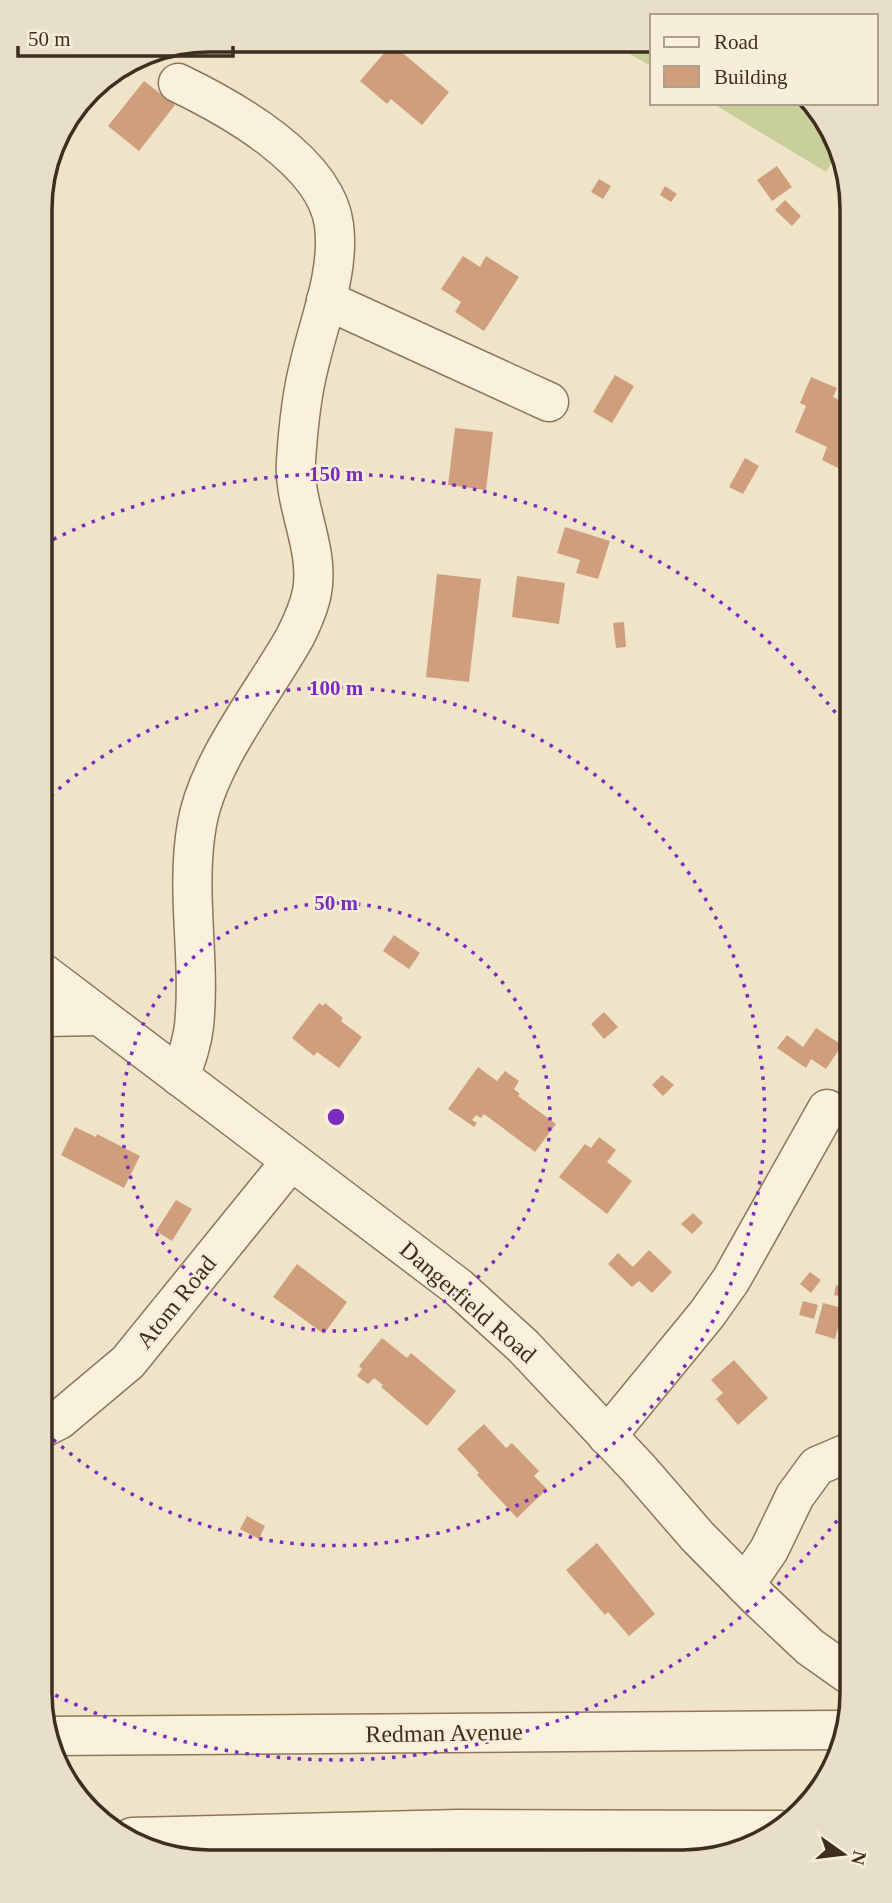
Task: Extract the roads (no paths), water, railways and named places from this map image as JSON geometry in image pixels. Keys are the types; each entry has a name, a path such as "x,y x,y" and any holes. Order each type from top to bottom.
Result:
{"street":[{"path":"178,83 224,106 277,142 306,171 321,191 334,225 331,273 308,370 296,464 313,569 312,592 307,612 295,637 209,781 198,821 192,860 194,1028 180,1077"},
{"path":"326,300 548,402"},
{"name":"Dangerfield Road","path":"52,981 359,1210 468,1297 523,1346 697,1536 745,1584 810,1647 839,1668"},
{"path":"52,1017 99,1016"},
{"path":"607,1436 707,1314 731,1280 827,1109"},
{"name":"Atom Road","path":"52,1423 128,1362 290,1161"},
{"path":"745,1584 769,1550 795,1496 817,1466 839,1456"},
{"name":"Redman Avenue","path":"59,1736 835,1730"},
{"path":"146,1837 459,1829 759,1830"}]}
